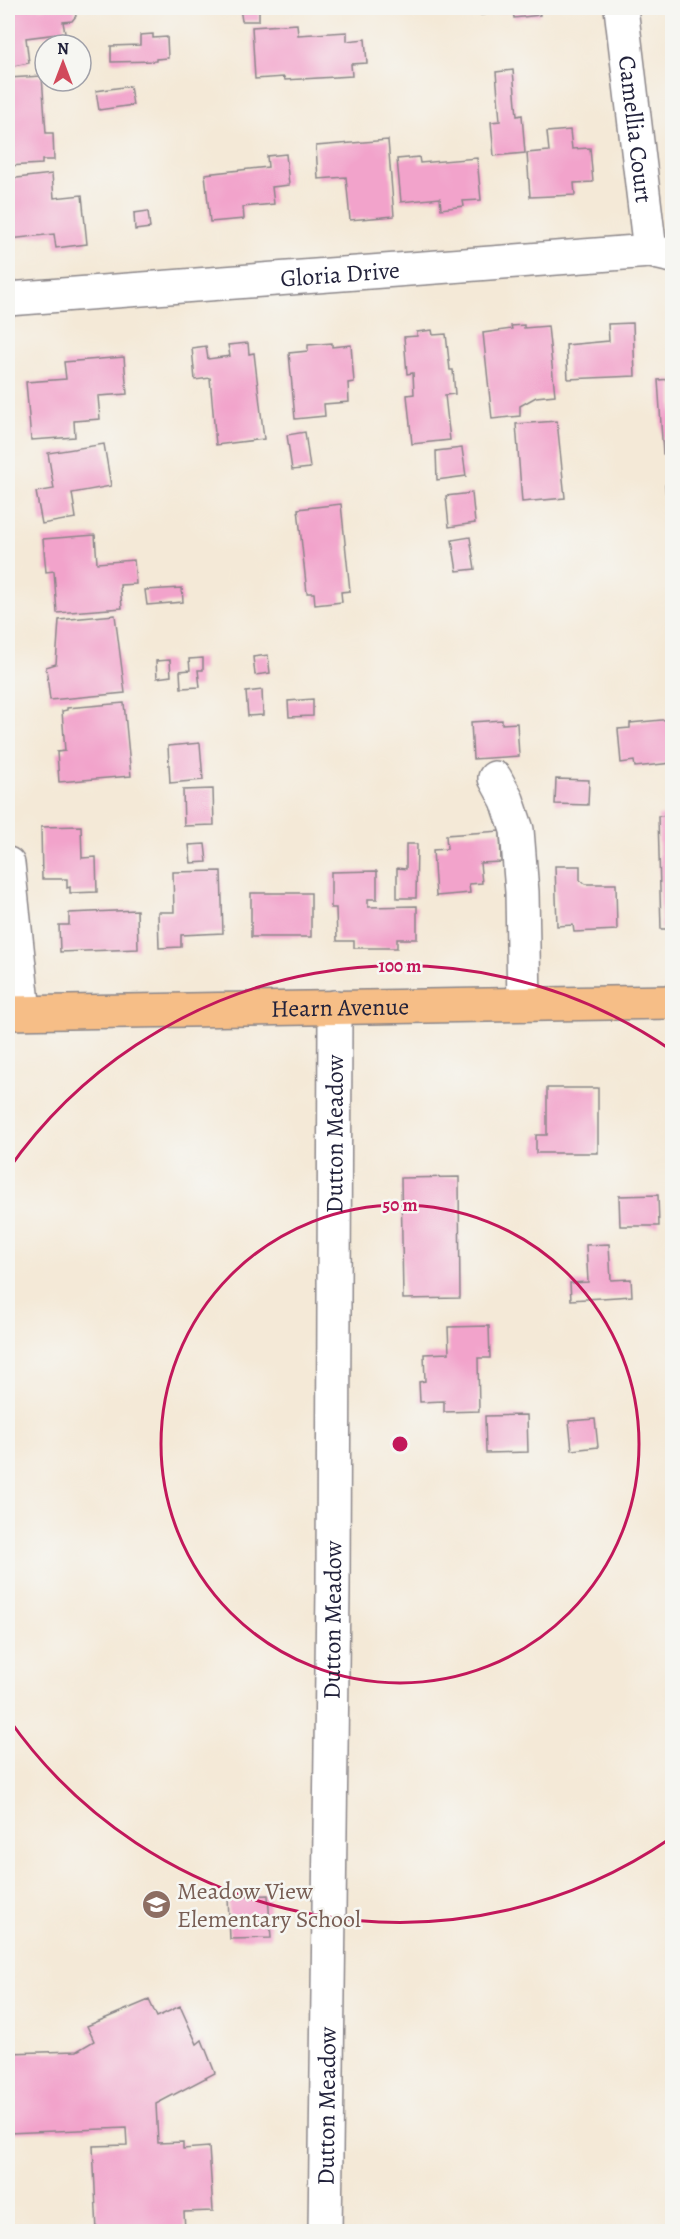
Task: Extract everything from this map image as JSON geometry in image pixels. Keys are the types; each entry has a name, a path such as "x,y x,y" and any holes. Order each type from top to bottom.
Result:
{"main road":[{"name":"Hearn Avenue","path":"16,1012 672,1002"}],"street":[{"name":"Camellia Court","path":"621,8 661,253"},
{"name":"Gloria Drive","path":"8,299 661,253"},
{"path":"495,778 507,800 517,830 522,892 524,1004"},
{"path":"8,864 16,1012"},
{"name":"Dutton Meadow","path":"325,2232 333,1590 335,1007"}],"building":[{"path":"8,8 74,8 76,16 72,21 63,22 65,33 33,33 33,37 26,38 29,63 8,67"},
{"path":"240,8 259,8 259,21 242,21"},
{"path":"480,8 539,8 540,15 514,18 513,11 481,15"},
{"path":"297,24 298,35 347,32 347,41 365,39 367,63 351,64 352,76 285,80 284,77 255,79 252,27"},
{"path":"153,34 153,38 167,37 168,58 156,59 156,61 111,62 111,46 140,45 140,35"},
{"path":"513,70 517,116 522,115 525,153 494,156 491,122 500,121 496,72"},
{"path":"33,77 33,93 43,93 46,133 53,133 54,160 42,160 42,164 8,166 8,78"},
{"path":"130,86 133,105 99,110 96,91"},
{"path":"570,130 572,149 590,148 593,182 574,183 575,195 530,197 527,153 549,151 547,132"},
{"path":"388,140 394,216 350,220 346,177 318,179 316,146"},
{"path":"286,154 289,185 272,187 274,204 243,207 244,219 210,222 205,174 268,167 267,156"},
{"path":"419,157 420,163 477,158 481,200 463,201 464,206 441,209 440,198 401,202 397,159"},
{"path":"52,174 54,198 82,195 87,244 56,248 54,234 10,239 8,179"},
{"path":"148,211 150,228 135,230 134,213"},
{"path":"633,323 635,376 568,379 566,345 609,341 608,324"},
{"path":"524,325 524,328 548,326 555,395 536,397 520,406 520,416 492,419 483,333"},
{"path":"432,330 433,335 446,334 450,370 453,370 455,394 445,395 450,440 412,444 407,395 414,394 413,373 407,374 404,337 417,336 417,332"},
{"path":"248,343 249,354 254,353 264,439 216,445 210,378 195,380 192,348 206,346 208,359 230,356 228,345"},
{"path":"332,343 332,347 351,345 354,382 348,383 349,402 324,404 325,416 295,419 289,353 308,351 308,345"},
{"path":"124,357 127,394 98,396 100,419 74,421 75,437 31,440 26,382 66,379 64,362"},
{"path":"672,379 672,453 663,454 658,380"},
{"path":"557,421 565,498 522,502 516,424"},
{"path":"305,432 310,468 292,470 287,435"},
{"path":"104,444 111,486 72,493 76,518 42,524 36,492 54,489 48,453"},
{"path":"462,448 466,476 437,480 436,451"},
{"path":"672,484 672,523 668,523 665,485"},
{"path":"472,493 475,523 449,527 446,496"},
{"path":"341,504 350,591 341,592 342,602 315,605 314,593 307,593 298,509"},
{"path":"95,535 97,563 134,560 136,584 120,585 122,608 57,613 54,571 46,572 43,539"},
{"path":"470,537 475,569 457,571 452,540"},
{"path":"182,588 183,602 147,605 145,590"},
{"path":"115,615 125,693 50,700 46,667 56,664 59,620"},
{"path":"268,655 270,673 255,675 253,657"},
{"path":"203,658 203,670 198,670 200,687 181,688 180,671 190,670 189,659"},
{"path":"170,660 171,676 157,678 156,661"},
{"path":"262,690 263,715 248,716 246,692"},
{"path":"313,699 313,716 289,717 288,701"},
{"path":"124,703 131,776 59,782 57,752 65,751 62,711 67,708"},
{"path":"672,719 672,763 635,767 634,761 621,763 618,729 630,728 630,723"},
{"path":"502,720 502,724 517,723 519,756 473,759 471,722"},
{"path":"200,743 203,780 170,783 168,746"},
{"path":"556,779 589,780 588,805 555,804"},
{"path":"213,789 214,825 184,826 183,790"},
{"path":"672,815 672,929 661,929 658,816"},
{"path":"81,826 82,858 96,857 97,892 70,893 70,887 67,888 67,879 42,879 41,827"},
{"path":"500,831 501,862 480,863 482,883 469,884 470,893 436,896 433,850 447,849 446,835"},
{"path":"205,844 207,862 191,863 189,845"},
{"path":"406,844 417,844 416,898 397,898 397,868 406,869"},
{"path":"555,866 580,866 580,880 585,884 616,884 617,930 574,932 573,925 557,926"},
{"path":"221,871 223,933 181,935 181,947 159,948 158,912 174,912 173,872"},
{"path":"377,871 377,899 368,899 368,907 417,906 417,939 397,939 397,948 354,948 354,941 337,941 336,908 331,908 331,872"},
{"path":"251,893 311,893 311,937 251,937"},
{"path":"137,910 138,949 60,952 59,925 69,925 69,913"},
{"path":"547,1088 598,1088 598,1153 536,1153 536,1135 547,1135"},
{"path":"459,1177 460,1298 403,1299 401,1178"},
{"path":"658,1195 659,1226 620,1226 619,1196"},
{"path":"609,1244 611,1280 631,1279 632,1296 571,1300 570,1283 588,1282 586,1245"},
{"path":"489,1326 490,1358 478,1358 479,1411 444,1412 444,1401 420,1402 419,1382 425,1381 424,1354 449,1353 448,1327"},
{"path":"527,1415 528,1452 486,1453 485,1416"},
{"path":"595,1419 598,1447 572,1450 569,1421"},
{"path":"268,1895 271,1938 230,1939 228,1897"},
{"path":"149,2000 157,2017 180,2006 197,2044 202,2040 215,2073 156,2104 158,2143 183,2142 183,2149 209,2147 213,2211 184,2212 185,2230 97,2232 93,2146 127,2145 126,2128 8,2133 8,2053 77,2051 94,2041 87,2026"}],"place":[{"name":"Meadow View Elementary School","path":"156,1905"}]}
